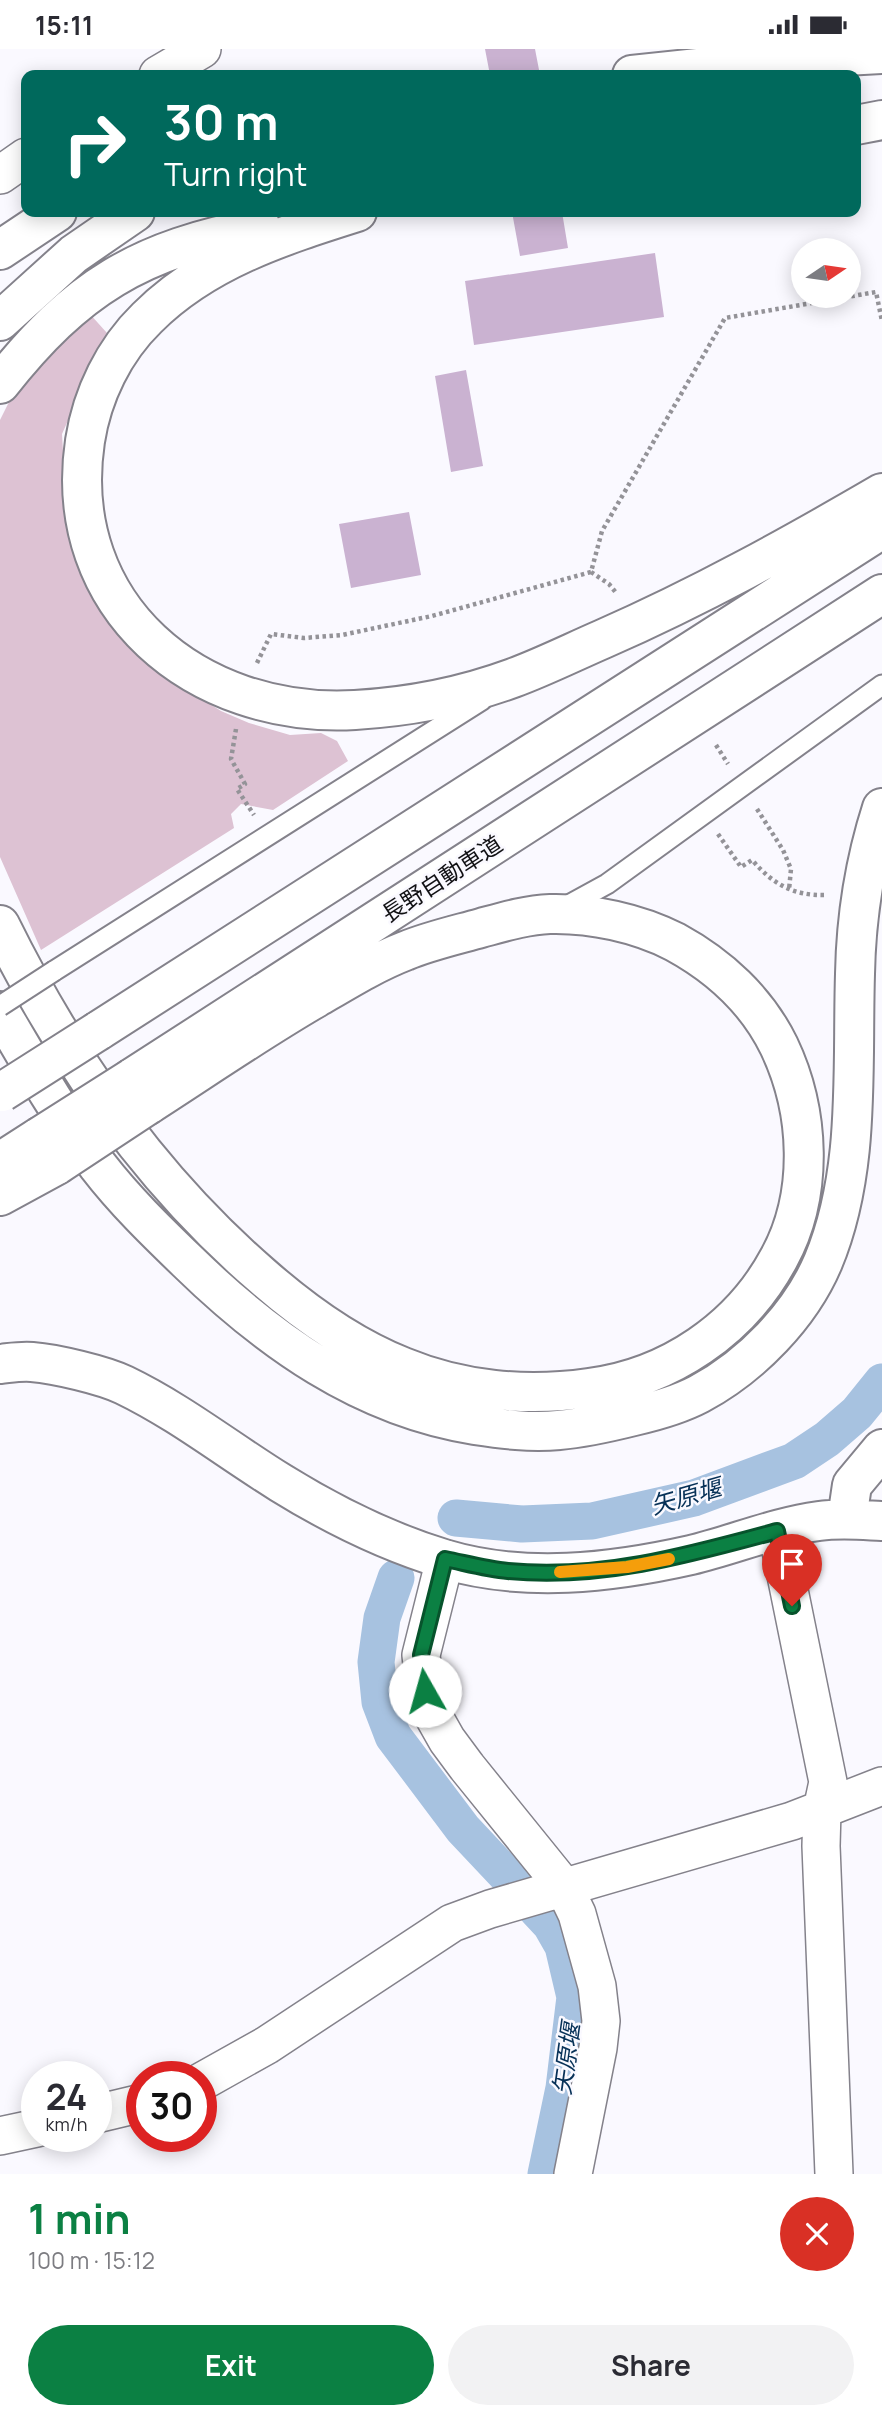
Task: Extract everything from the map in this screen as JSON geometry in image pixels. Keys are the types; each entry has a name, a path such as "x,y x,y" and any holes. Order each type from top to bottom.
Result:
{"main road":[{"path":"679,70 772,60 882,54"},
{"path":"861,124 882,120"},
{"path":"0,250 50,217"},
{"path":"0,321 74,254 128,217"},
{"path":"0,384 27,350 63,314 108,279 148,258 194,242 320,217"},
{"path":"342,217 273,239 228,260 182,287 145,319 117,354 99,390 87,428 82,466 83,501 90,538 102,571 120,605 142,633 171,659 200,678 233,693 276,705 313,710 355,710 416,702 512,678 699,594 882,493"},
{"path":"1,1093 882,529"},
{"name":"長野自動車道","path":"0,1162 48,1151 140,1092 882,594"},
{"path":"0,1008 46,1090 99,1166 137,1212 218,1291 278,1339 361,1391 410,1410 457,1422 505,1430 556,1431 619,1420 654,1412 697,1395 735,1371 767,1341 801,1301 822,1264 836,1226 846,1181 852,1126 855,971 860,913 873,837 882,808"},
{"path":"0,925 20,966 74,1058 168,1185 202,1222 283,1294 325,1325 401,1367 440,1380 523,1393 561,1392 607,1386 653,1371 675,1362 733,1320 758,1294 782,1255 798,1210 804,1166 802,1123 793,1081 778,1044 755,1009 729,978 697,954 660,934 618,922 549,914 515,919 405,951 349,978 282,1018 140,1092"},
{"path":"0,1196 48,1151"},
{"path":"0,1364 31,1362 75,1370 122,1384 174,1413 283,1484 363,1528 445,1559 507,1571 575,1573 627,1567 691,1555 818,1521 864,1520 852,1485 882,1448"}],"street":[{"path":"166,70 202,49"},
{"path":"0,175 21,160"},
{"path":"777,1531 828,1782 822,1810 821,1846 834,2174"},
{"path":"445,1559 421,1655 425,1691 434,1717 467,1767 564,1887 577,1914 597,1986 601,2021 598,2048 573,2174"},
{"path":"217,2073 267,2045 452,1923 490,1909 792,1821 882,1786"},
{"path":"0,2136 21,2131"}],"lane":[{"path":"0,1008 54,971 451,720 512,678"},
{"path":"549,914 607,884 882,685"}],"path":[{"path":"592,572 602,531 725,318 876,292 882,321"},
{"path":"592,572 609,584 624,603"},
{"path":"252,674 271,633 304,638 342,635 432,616 592,572"},
{"path":"238,718 231,759 245,784 237,789 255,817"},
{"path":"713,741 734,774"},
{"path":"756,808 783,850 791,869 789,890"},
{"path":"723,840 741,867 752,860 767,878 789,890 809,896 832,895"}],"shaded area":[{"path":"89,313 107,333 62,434 66,501 108,617 145,663 221,711 249,723 290,735 321,733 337,741 348,761 273,810 241,804 231,814 234,828 41,950 0,857 0,420 16,388"}],"building":[{"path":"485,49 535,49 539,70 489,70"},
{"path":"513,217 563,217 568,248 520,256"},
{"path":"655,253 664,317 474,345 465,281"},
{"path":"466,370 483,466 451,472 435,376"},
{"path":"409,512 421,575 351,588 339,524"}],"waterway":[{"name":"矢原堰","path":"456,1518 522,1524 592,1521 694,1498 794,1461 827,1439 857,1413 882,1382"},
{"name":"矢原堰","path":"396,1578 382,1618 376,1662 380,1702 393,1736 463,1829 512,1881"},
{"name":"矢原堰","path":"537,1910 551,1925 563,1946 575,1997 564,2088 546,2174"}],"slow traffic":[{"path":"560,1572 575,1573 627,1567 669,1559"}],"route":[{"path":"425,1691 421,1655 445,1559 507,1571 575,1573 691,1555 777,1531 792,1606"}]}
